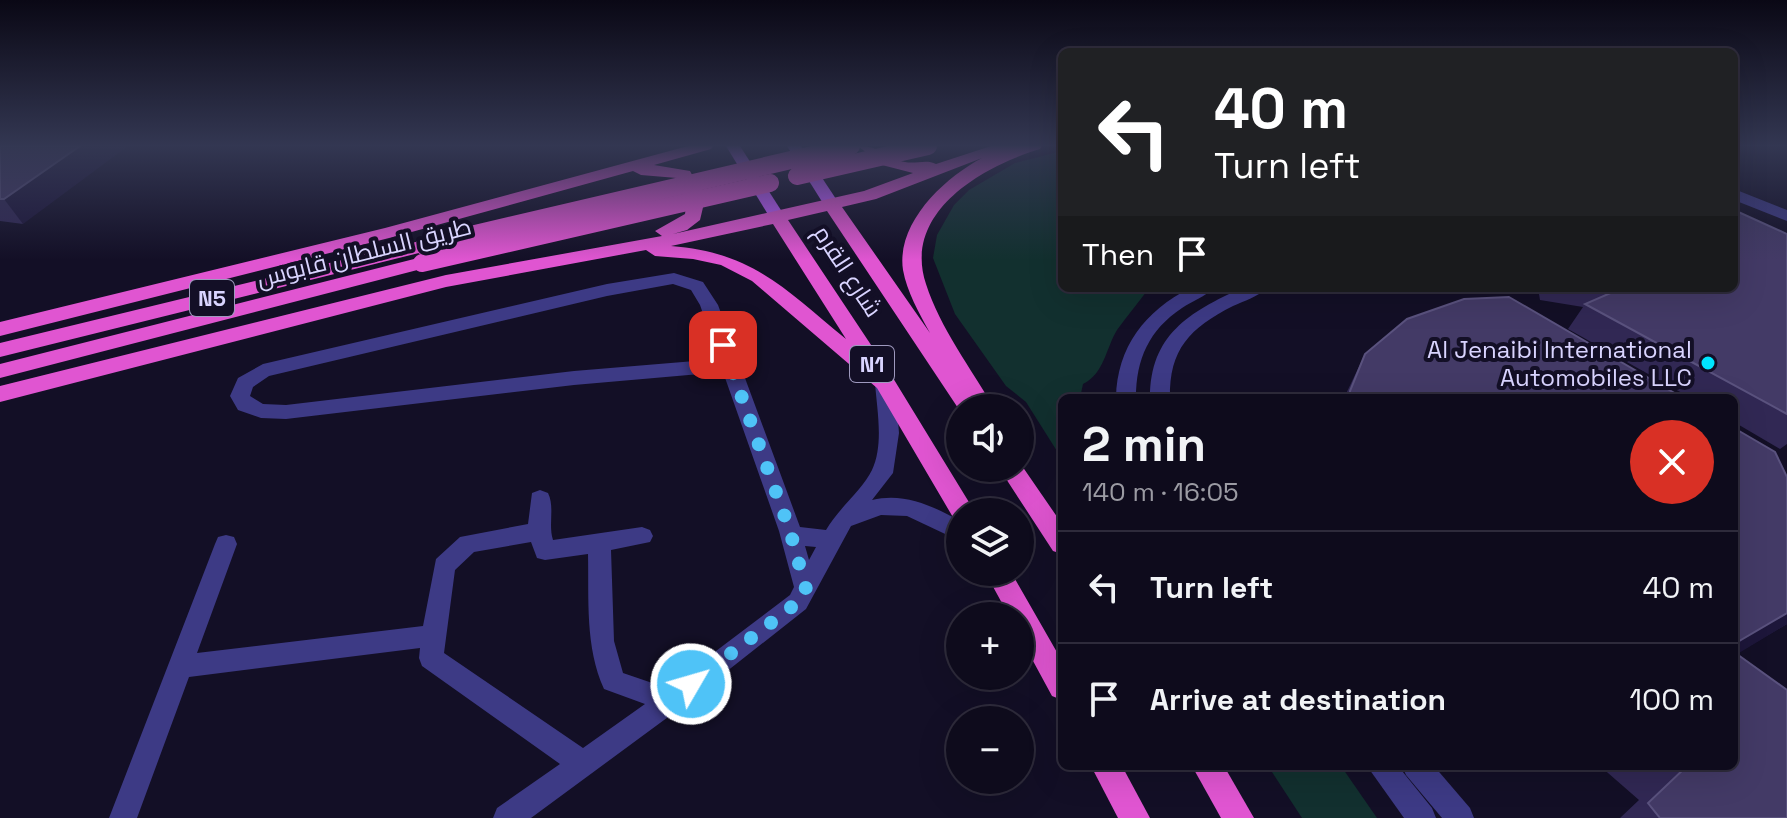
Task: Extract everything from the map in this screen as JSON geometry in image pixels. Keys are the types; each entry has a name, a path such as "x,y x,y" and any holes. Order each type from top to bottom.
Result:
{"highway":[{"path":"537,190 552,184"},
{"path":"0,329 391,232 559,184"},
{"path":"537,190 566,184"},
{"path":"574,256 681,226 694,216 696,199 689,184"},
{"name":"طريق السلطان قابوس","path":"0,371 423,255 701,184"},
{"name":"طريق السلطان قابوس","path":"0,350 751,184"},
{"path":"0,394 446,281 726,230 832,205 902,184"},
{"path":"955,184 923,223 913,254 916,284 975,394"},
{"name":"شارع القرم","path":"832,205 960,394"},
{"name":"شارع القرم","path":"778,218 885,383 955,498"},
{"path":"574,256 653,250 693,253 727,261 759,277 885,383"},
{"path":"1022,482 1058,538"},
{"path":"1006,586 1058,680"},
{"path":"1108,770 1135,818"},
{"path":"1209,770 1239,818"}],"main road":[{"name":"شارع القرم","path":"757,184 778,218"},
{"name":"شارع القرم","path":"819,184 832,205"}],"street":[{"path":"1738,196 1787,216"},
{"path":"730,365 574,378 286,412 261,411 245,405 240,396 245,383 263,371 607,290 674,278 697,286 709,305 792,535 806,589"},
{"path":"1126,394 1125,381 1132,351 1150,323 1176,300 1195,292"},
{"path":"1159,394 1157,378 1167,349 1183,330 1213,308 1248,292"},
{"path":"507,818 670,701 798,602 838,530 882,473 889,433 885,383"},
{"path":"540,499 539,531 545,551 642,536"},
{"path":"792,535 838,530 872,506 899,505 921,510 946,524"},
{"path":"539,531 468,544 444,566 431,658 583,764"},
{"path":"123,818 226,544"},
{"path":"599,544 602,641 613,681 670,701"},
{"path":"180,667 434,635"},
{"path":"1384,770 1422,818"},
{"path":"1419,770 1460,818"}],"green space":[{"path":"979,184 1058,184 1058,292 1146,292 1117,330 1104,360 1096,374 1083,384 1081,394 1058,394 1058,453 1034,415 1034,394 1016,394 1006,386 955,314 933,258 937,235 954,205"},
{"path":"1271,770 1344,770 1377,818 1302,818"}],"building":[{"path":"0,184 25,184 4,199 0,199"},
{"name":"Al Jenaibi International Automobiles LLC","path":"1738,212 1787,234 1787,414 1585,304 1613,292 1738,292"},
{"path":"1509,297 1676,394 1350,394 1365,354 1407,319 1464,299"},
{"path":"1738,430 1775,452 1787,477 1787,613 1738,642"},
{"path":"1738,655 1787,690 1787,818 1660,818 1648,803 1683,770 1738,770"}],"place":[{"name":"Al Jenaibi International Automobiles LLC","path":"1708,363"}],"route":[{"path":"691,684 798,602 806,589 790,531 723,345"}]}
